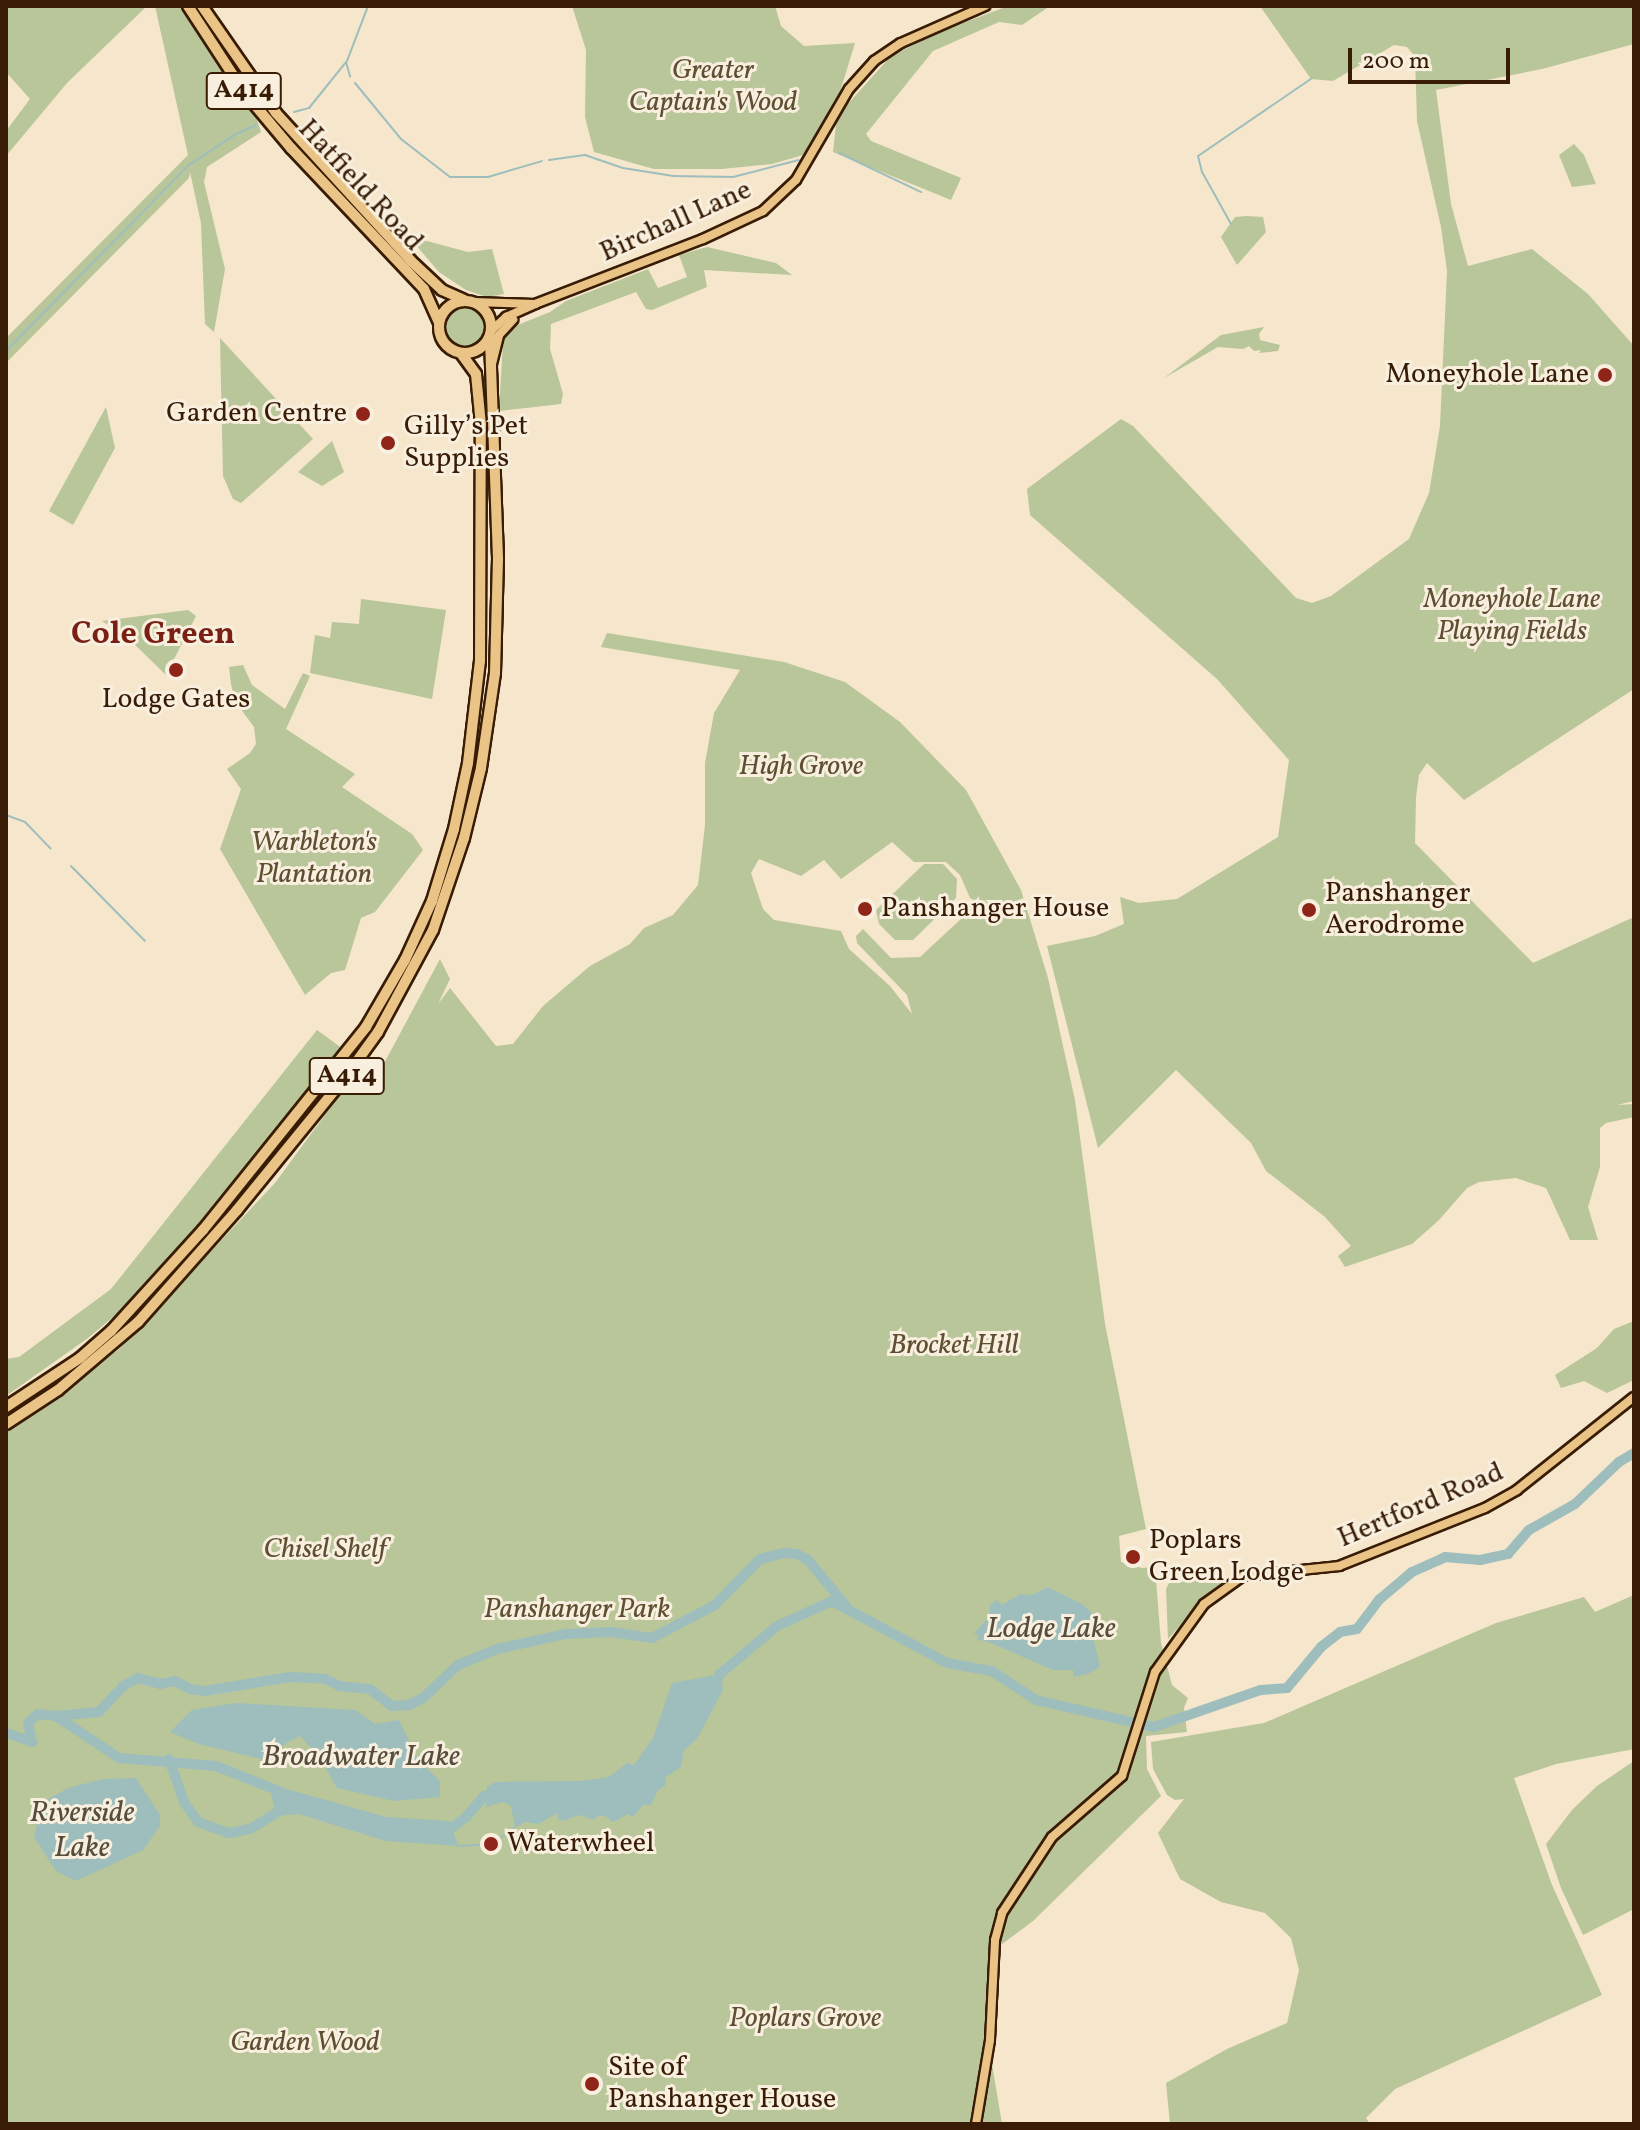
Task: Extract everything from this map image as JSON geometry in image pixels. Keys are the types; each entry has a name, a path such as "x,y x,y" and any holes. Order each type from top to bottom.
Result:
{"highway":[{"name":"Hatfield Road","path":"188,6 244,92 291,148 424,289 439,323"},
{"name":"Hatfield Road","path":"202,6 276,113 419,269 442,290 469,301"},
{"path":"469,301 486,310 490,333 475,351 461,353 443,341 439,323 447,307 469,301"},
{"name":"A414","path":"6,1424 86,1367 165,1293 347,1075 417,965 445,902 481,768 491,705 498,558 489,373 490,333"},
{"name":"A414","path":"6,1407 80,1358 111,1331 203,1230 366,1027 405,960 432,901 454,829 465,776 480,661 481,425 476,374 461,353"}],"main road":[{"name":"Birchall Lane","path":"490,333 506,317 741,224 781,196 815,153 849,89 874,61 917,35 985,6"},
{"name":"Birchall Lane","path":"469,301 532,306"},
{"path":"489,373 502,330 532,306"},
{"name":"Hertford Road","path":"976,2124 990,2040 995,1940 1002,1913 1052,1837 1118,1781 1155,1672 1177,1636 1215,1594 1243,1576 1339,1566 1485,1508 1517,1490 1634,1397"}],"green space":[{"path":"6,6 147,6 67,83 6,156 6,131 30,99 6,72"},
{"path":"155,6 181,6 257,120 261,132 207,167 204,182 225,269 214,332 205,324 201,223 190,172 189,178 6,363 6,338 188,155"},
{"name":"Greater Captain's Wood","path":"572,6 775,6 781,26 804,46 855,43 836,105 810,153 772,164 722,169 654,169 594,152 585,117 586,50"},
{"path":"1008,6 1050,6 1022,25 999,22 933,51 866,134 871,141 961,178 951,200 833,152 837,116 891,56 942,31"},
{"name":"Moneyhole Lane Playing Fields","path":"1260,6 1634,6 1634,44 1542,69 1436,90 1451,204 1468,266 1532,249 1588,294 1634,346 1634,689 1464,800 1427,763 1419,775 1416,797 1415,843 1533,963 1634,917 1634,1101 1617,1105 1634,1104 1634,1117 1606,1123 1600,1128 1600,1167 1588,1207 1598,1240 1570,1240 1546,1188 1516,1178 1479,1182 1467,1188 1439,1220 1412,1244 1345,1267 1338,1256 1351,1246 1325,1217 1266,1171 1251,1143 1176,1070 1098,1148 1047,946 1095,936 1124,924 1120,897 1139,903 1177,899 1278,837 1289,760 1217,679 1030,515 1027,489 1121,419 1133,426 1296,598 1312,603 1331,596 1409,539 1429,493 1440,426 1447,271 1441,227 1417,121 1415,57 1407,47 1394,45 1333,81 1311,79"},
{"path":"1574,144 1584,155 1596,184 1572,187 1559,155"},
{"path":"1235,217 1263,217 1266,232 1237,265 1221,237"},
{"path":"408,236 468,252 492,249 504,294 487,297 466,290 439,272"},
{"path":"707,247 776,263 792,275 704,270 707,287 652,310 646,309 636,292 551,324 550,349 563,394 561,404 499,411 503,342 510,328 550,312 566,301 648,269 658,288 687,277 679,255"},
{"path":"465,305 480,311 486,326 480,341 465,347 450,341 444,326 450,311"},
{"path":"1264,327 1259,334 1260,340 1280,345 1278,351 1259,353 1261,350 1254,351 1249,346 1243,349 1218,347 1164,378 1221,335"},
{"path":"220,338 313,439 241,503 233,499 223,476"},
{"path":"106,407 115,448 73,525 49,511"},
{"path":"332,441 344,472 322,486 298,472"},
{"path":"361,599 446,610 432,699 310,673 315,635 330,638 332,622 359,624"},
{"path":"188,610 196,616 166,675 129,639 102,621"},
{"name":"Panshanger Park","path":"607,633 784,662 845,682 900,722 966,790 1021,890 1048,978 1075,1100 1105,1324 1146,1529 1119,1536 1121,1562 1142,1568 1155,1567 1161,1643 1172,1685 1188,1698 1184,1708 1187,1732 1146,1736 1147,1769 1161,1796 1033,1921 998,1947 991,2058 1002,2124 6,2124 6,1430 37,1413 119,1349 275,1183 355,1074 374,1092 381,1069 440,959 450,979 438,1004 450,988 496,1046 513,1044 543,1006 590,966 630,944 644,928 673,915 698,885 705,825 705,763 714,713 740,670 601,647","holes":["892,842 914,862 946,862 960,875 970,898 985,906 981,909 975,906 920,957 891,958 863,929 856,936 857,943 907,995 912,1014 890,986 849,949 841,931 774,920 763,909 751,873 759,859 801,876 824,860 841,879"]},
{"name":"Warbleton's Plantation","path":"243,665 252,685 285,709 303,673 310,676 286,729 355,774 342,787 412,834 423,850 375,912 361,918 345,970 331,973 305,995 220,849 241,789 227,769 250,753 256,744 254,727 235,701 231,684 229,667"},
{"path":"924,864 943,864 957,879 956,898 913,940 895,940 879,924 876,910"},
{"path":"317,1030 343,1049 228,1192 135,1299 88,1338 6,1396 6,1359 19,1357 111,1289"},
{"path":"1634,1321 1634,1380 1607,1393 1584,1381 1561,1388 1555,1375 1597,1348 1614,1329"},
{"path":"1227,1578 1168,1639 1166,1589 1169,1583"},
{"path":"1634,1595 1634,1749 1556,1764 1514,1778 1552,1885 1602,1995 1395,2089 1366,2118 1370,2124 1170,2124 1166,2083 1227,2049 1287,2023 1299,1970 1291,1938 1265,1913 1221,1902 1180,1879 1158,1833 1184,1799 1175,1800 1167,1795 1153,1769 1151,1742 1264,1723 1496,1623 1584,1597 1595,1612"},
{"path":"1634,1761 1634,1909 1583,1935 1561,1888 1546,1844 1572,1810 1597,1786"}],"water":[{"name":"Lodge Lake","path":"1048,1587 1082,1604 1101,1621 1094,1641 1100,1667 1088,1674 1073,1677 1073,1670 1053,1670 977,1640 979,1636 974,1633 990,1616 990,1605 997,1600 1002,1605 1020,1594 1032,1595"},
{"path":"721,1674 723,1690 697,1739 684,1750 681,1767 666,1777 665,1786 658,1790 651,1805 643,1805 633,1817 628,1814 613,1822 605,1816 594,1820 579,1815 563,1821 558,1819 557,1813 538,1824 525,1822 515,1828 511,1806 503,1802 486,1807 487,1787 495,1782 581,1781 609,1777 627,1763 634,1765 653,1738 672,1683"},
{"name":"Broadwater Lake","path":"236,1703 355,1710 375,1724 399,1720 419,1761 440,1781 440,1797 394,1801 337,1788 319,1756 300,1736 286,1743 270,1761 199,1744 170,1732 192,1710"},
{"name":"Riverside Lake","path":"136,1778 160,1815 160,1826 143,1850 76,1881 56,1871 34,1837 42,1803 68,1788 103,1779"},
{"path":"269,1784 386,1817 450,1821 458,1846 386,1841 299,1814 276,1816"}],"waterway":[{"path":"347,61 368,6"},
{"path":"294,112 309,108 346,62 350,76"},
{"path":"1231,224 1202,172 1198,156 1311,79"},
{"path":"355,83 401,139 450,177 488,177 542,161"},
{"path":"6,351 189,165 236,134 256,125"},
{"path":"839,153 921,192"},
{"path":"549,160 585,155 623,168 673,176 733,177 799,160"},
{"path":"6,815 25,822 51,849"},
{"path":"71,866 145,941"},
{"path":"715,1685 720,1674 777,1626 832,1601 947,1663 992,1671 1036,1700 1154,1727 1260,1690 1287,1688 1321,1647 1340,1632 1357,1629 1380,1599 1412,1572 1445,1557 1480,1560 1508,1554 1529,1530 1575,1504 1619,1462 1634,1453"},
{"path":"56,1716 99,1712 123,1686 138,1678 160,1684 175,1681 190,1689 205,1691 290,1677 325,1679 340,1686 370,1689 392,1706 409,1705 423,1698 458,1665 497,1649 566,1634 610,1632 652,1638 715,1605 760,1559 784,1553 797,1554 808,1560 846,1606"},
{"path":"6,1733 32,1742 28,1723 38,1714 56,1716 119,1758 216,1766 279,1791"},
{"path":"169,1759 184,1802 198,1822 229,1833 250,1829 286,1807"},
{"path":"443,1834 466,1817 484,1796 495,1795"},
{"path":"458,1846 491,1844 515,1828"}],"place":[{"name":"Moneyhole Lane","path":"1605,375"},
{"name":"Garden Centre","path":"363,414"},
{"name":"Gilly’s Pet Supplies","path":"388,443"},
{"name":"Lodge Gates","path":"176,670"},
{"name":"Panshanger House","path":"865,909"},
{"name":"Panshanger Aerodrome","path":"1309,910"},
{"name":"Poplars Green Lodge","path":"1133,1557"},
{"name":"Waterwheel","path":"491,1844"},
{"name":"Site of Panshanger House","path":"592,2084"}],"district":[{"name":"Cole Green","path":"153,635"}],"park label":[{"name":"High Grove","path":"801,767"},
{"name":"Brocket Hill","path":"954,1346"},
{"name":"Chisel Shelf","path":"325,1550"},
{"name":"Poplars Grove","path":"805,2019"},
{"name":"Garden Wood","path":"305,2043"}]}
